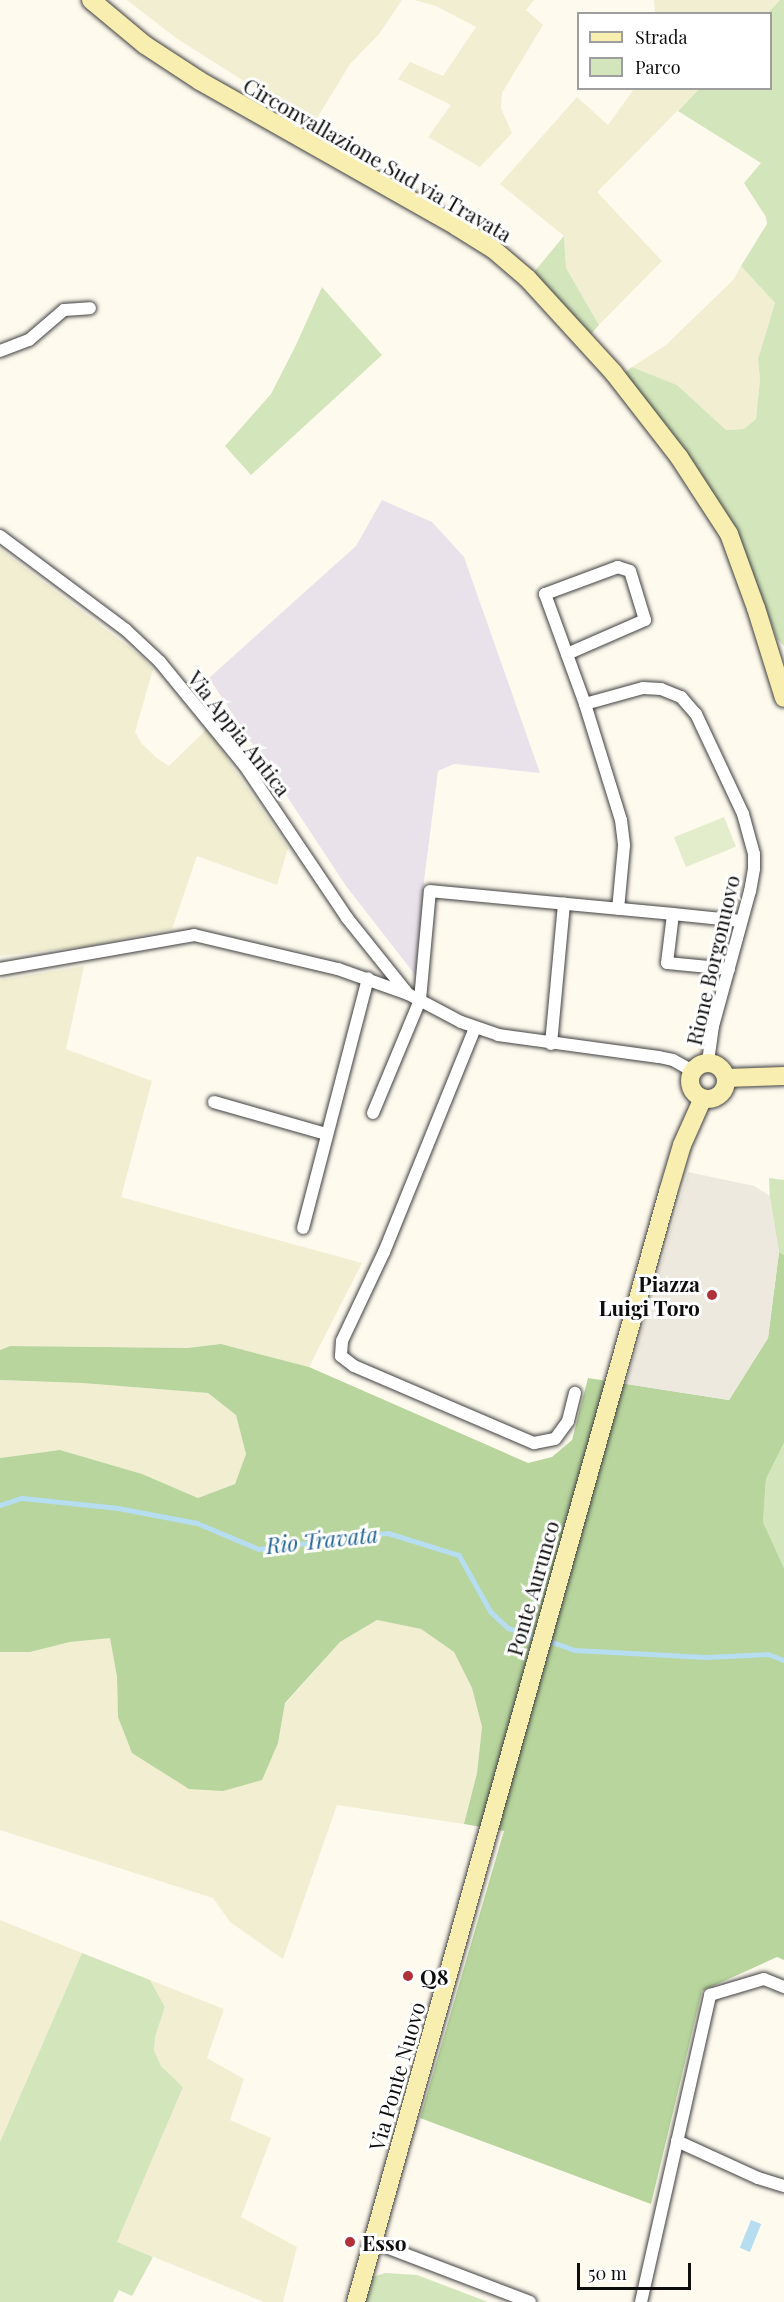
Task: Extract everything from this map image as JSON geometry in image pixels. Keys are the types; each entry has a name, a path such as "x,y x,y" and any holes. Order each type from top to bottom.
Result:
{"street":[{"name":"Circonvallazione Sud via Travata","path":"91,0 145,45 200,81 456,226 493,249 528,279 613,372 679,457 729,534 784,698"},
{"path":"0,351 29,340 64,310 90,308"},
{"name":"Via Appia Antica","path":"0,536 126,630 160,662 245,766 347,918 408,994"},
{"path":"567,654 645,620 630,571 618,567 545,594 585,704 621,820 624,846 618,909"},
{"name":"Rione Borgonuovo","path":"585,704 643,688 661,689 689,703 736,798 749,834 754,869 701,1067"},
{"path":"373,1113 420,999 430,891 741,921"},
{"path":"551,1044 564,904"},
{"path":"673,914 667,963 729,969"},
{"path":"0,969 194,935 240,944 368,978 420,999 475,1028 551,1044 659,1057 701,1067 718,1065 726,1078"},
{"path":"303,1228 368,978"},
{"path":"475,1028 384,1252 342,1341 341,1356 354,1366 534,1443 555,1439 568,1420 575,1393"},
{"path":"701,1067 691,1087 703,1098 720,1094 726,1078"},
{"path":"726,1078 784,1076"},
{"name":"Ponte Aurunco","path":"487,1827 682,1145 703,1098"},
{"path":"214,1102 326,1134"},
{"name":"Via Ponte Nuovo","path":"356,2302 487,1827"},
{"path":"641,2302 710,1995 765,1979 784,1987"},
{"path":"677,2141 758,2178 784,2186"},
{"path":"373,2242 530,2302"}],"shaded area":[{"path":"127,0 402,0 379,34 350,64 313,125 176,38"},
{"path":"414,0 534,0 526,10 543,25 502,93 501,108 512,133 480,167 428,137 451,105 398,79 410,62 443,76 476,27 436,6"},
{"path":"654,0 780,0 770,12 655,12"},
{"path":"633,90 698,90 597,192 662,261 599,325 566,268 564,236 500,184 577,97 608,125"},
{"path":"741,266 775,303 758,359 760,379 756,419 744,429 726,430 677,385 632,367 666,345 733,280"},
{"path":"382,500 432,522 464,557 540,773 454,764 438,771 424,881 416,976 346,886 209,678 356,546"},
{"path":"0,549 142,657 153,669 135,732 142,744 157,758 169,766 207,729 288,848 277,885 197,856 172,929 89,946 0,956"},
{"path":"84,966 66,1049 152,1081 121,1197 362,1263 309,1367 221,1344 187,1348 10,1346 0,1350 0,980"},
{"name":"Piazza Luigi Toro","path":"688,1172 754,1186 770,1196 779,1252 768,1338 729,1400 626,1384"},
{"path":"0,1380 82,1383 208,1393 236,1414 246,1454 235,1484 198,1498 142,1474 60,1450 0,1458"},
{"path":"377,1620 421,1629 454,1652 472,1688 482,1727 477,1773 464,1824 337,1805 283,1959 230,1922 213,1898 0,1830 0,1652 30,1652 70,1642 110,1637 117,1677 118,1717 278,1743 285,1704 340,1642"},
{"path":"0,1920 82,1953 0,2142"},
{"path":"150,1980 224,2009 207,2058 244,2079 230,2120 271,2138 241,2217 297,2247 283,2302 264,2302 117,2242 183,2087 161,2066 154,2050 155,2037 165,2007"}],"green space":[{"path":"780,0 784,0 784,646 777,639 736,527 682,447 624,373 632,367 677,385 726,430 744,429 756,419 760,379 758,359 775,303 741,266 767,224 766,217 744,183 761,163 678,111 698,90 772,90 772,12 769,12"},
{"path":"564,236 566,268 599,325 591,334 534,272"},
{"path":"322,287 382,355 251,475 225,446 271,394"},
{"path":"724,817 736,847 686,867 674,837"},
{"path":"769,1178 784,1180 784,1255 779,1252 770,1203"},
{"path":"779,1252 784,1255 784,1443 766,1479 763,1522 784,1568 784,1960 777,1957 702,1991 651,2204 420,2118 504,1831 464,1824 477,1773 482,1727 472,1688 454,1652 421,1629 377,1620 340,1642 285,1703 278,1743 262,1780 223,1791 189,1789 132,1753 118,1717 117,1677 110,1638 70,1642 30,1652 0,1652 0,1458 60,1450 142,1474 198,1498 235,1484 246,1454 236,1415 208,1393 82,1383 0,1380 0,1350 10,1346 187,1348 221,1344 309,1367 528,1463 552,1457 572,1440 588,1378 729,1400 768,1338"},
{"path":"784,1443 784,1568 763,1522 766,1479"},
{"path":"82,1953 150,1980 165,2007 155,2037 154,2050 161,2066 183,2087 117,2242 153,2257 132,2296 119,2290 113,2302 0,2302 0,2142"},
{"path":"385,2273 417,2275 488,2302 364,2302 370,2278"}],"water":[{"path":"751,2220 761,2224 750,2252 740,2248"}],"waterway":[{"name":"Rio Travata","path":"0,1505 22,1498 118,1508 197,1523 259,1549 388,1533 459,1555 491,1612 508,1628 539,1638"},
{"name":"Rio Travata","path":"547,1640 575,1650 706,1657 768,1654 784,1660"}],"place":[{"name":"Piazza Luigi Toro","path":"712,1295"},
{"name":"Q8","path":"408,1976"},
{"name":"Esso","path":"350,2242"}]}
